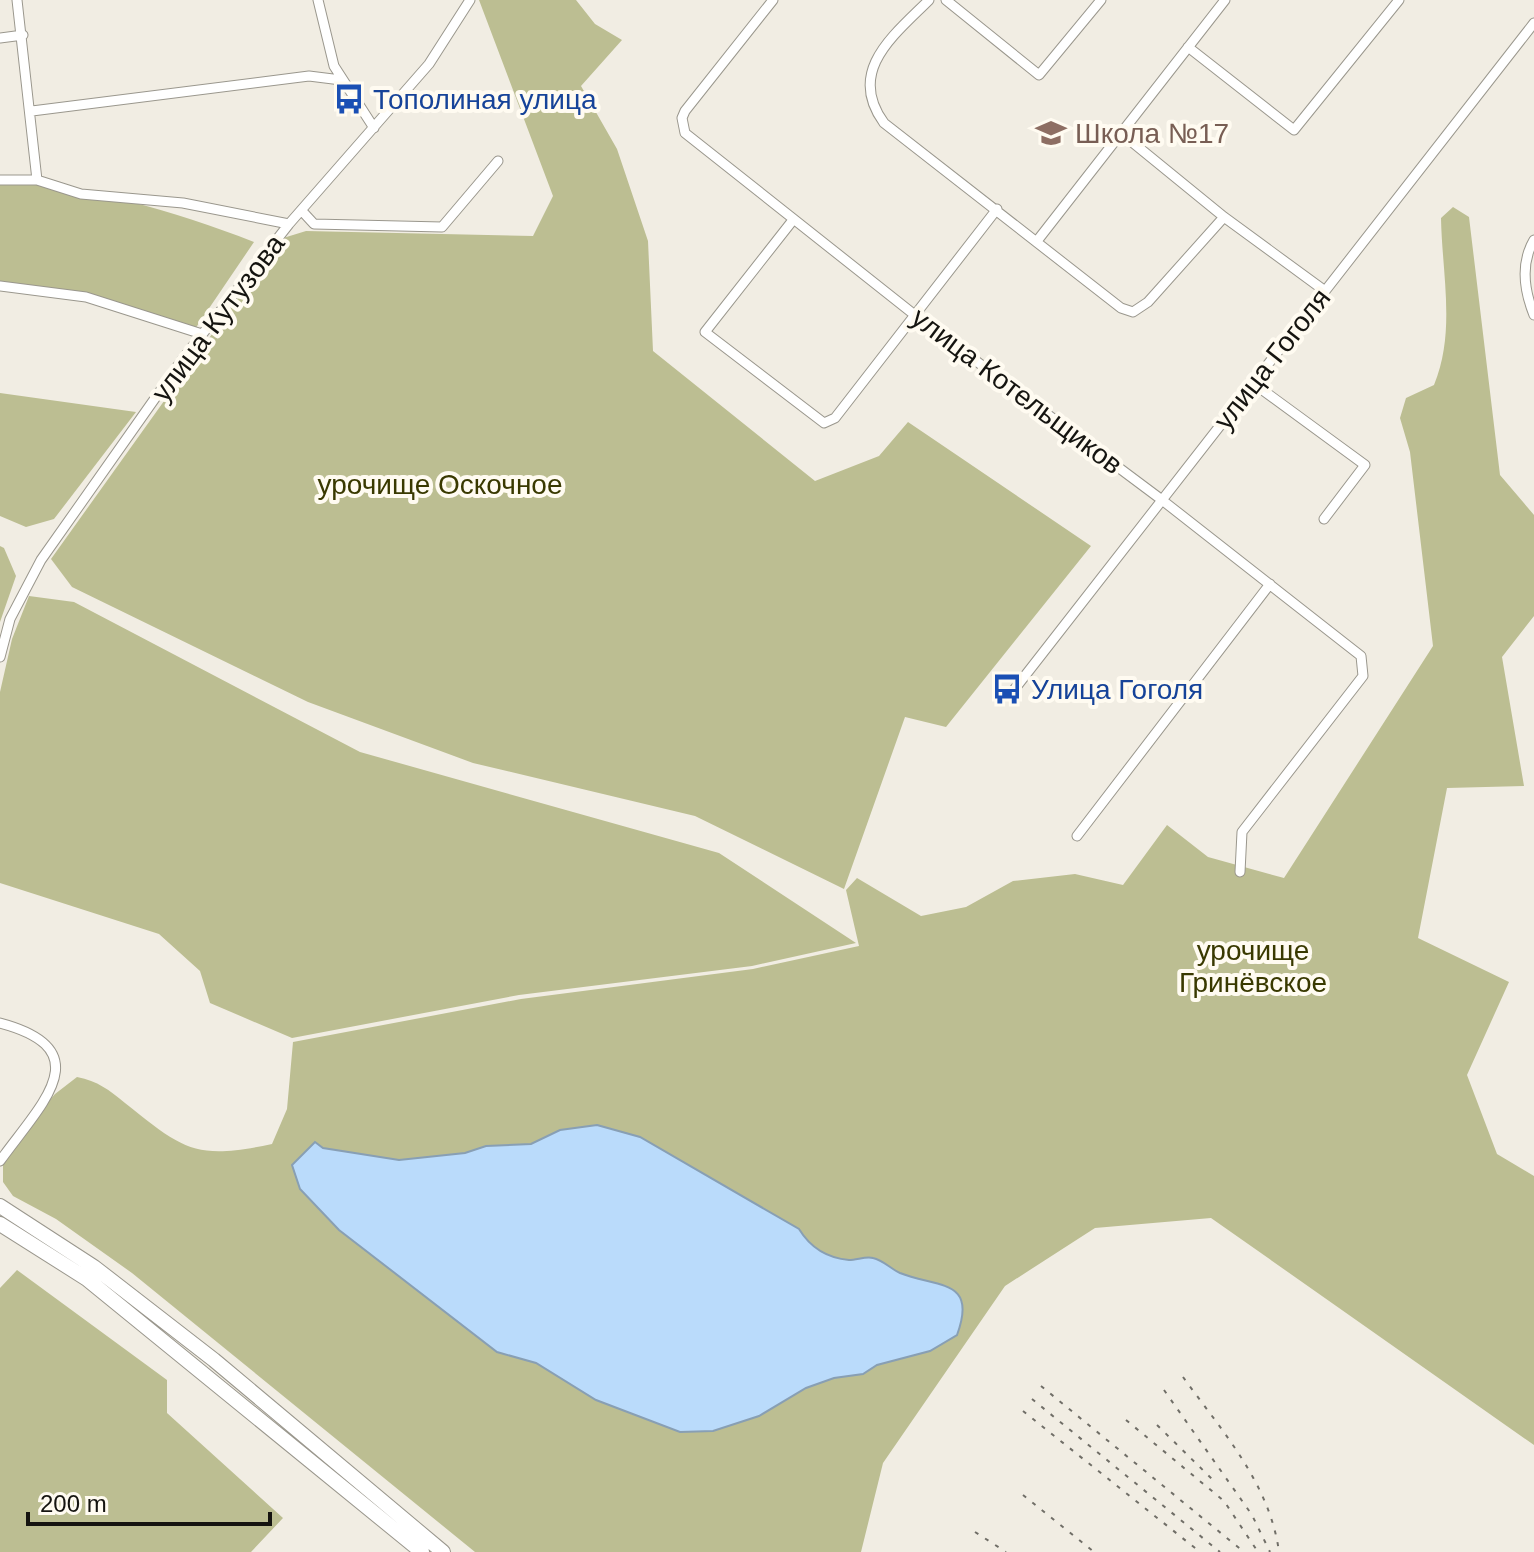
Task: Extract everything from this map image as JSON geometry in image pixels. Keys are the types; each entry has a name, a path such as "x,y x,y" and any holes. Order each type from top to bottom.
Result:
{"main road":[{"path":"0,1206 94,1267 214,1360 443,1552"},
{"path":"0,1224 87,1279 422,1552"}],"street":[{"path":"17,0 32,111 37,180"},
{"path":"318,0 327,42 341,80 374,128"},
{"name":"улица Кутузова","path":"0,657 10,619 41,560 202,334 289,224 429,64 470,0"},
{"name":"улица Котельщиков","path":"773,0 685,111 682,126 692,141 916,316 1162,500 1356,651 1364,662 1363,676 1242,832 1240,872"},
{"path":"929,0 878,55 869,79 870,95 884,123 1121,308 1133,312 1148,302 1224,217"},
{"path":"946,0 1039,75 1101,0"},
{"path":"1037,241 1225,0"},
{"path":"1188,47 1294,130 1399,0"},
{"name":"улица Гоголя","path":"1010,695 1534,23"},
{"path":"0,38 23,35"},
{"path":"32,111 309,76 341,80"},
{"path":"1121,133 1224,217 1325,291"},
{"path":"302,211 314,224 442,227 498,161"},
{"path":"0,180 37,180 81,194 183,203 289,224"},
{"path":"793,220 705,332 820,421 830,423 997,209"},
{"path":"1534,240 1525,270 1527,295 1534,315"},
{"path":"0,286 86,297 202,334"},
{"path":"1253,383 1365,465 1324,519"},
{"path":"1077,836 1270,584"},
{"path":"0,1023 30,1032 46,1043 57,1058 58,1068 0,1161"}],"green space":[{"name":"урочище Оскочное","path":"479,0 576,0 595,24 622,40 581,86 617,149 648,241 653,351 815,481 879,456 908,422 1091,546 946,727 905,717 844,889 695,816 473,763 308,702 72,587 51,559 280,239 306,231 533,236 553,196"},
{"path":"0,181 65,188 129,201 254,242 195,329 87,295 0,283"},
{"name":"урочище Гринёвское","path":"1453,207 1469,217 1500,475 1534,515 1534,616 1502,657 1524,786 1447,788 1418,938 1509,982 1467,1075 1497,1154 1534,1176 1534,1445 1211,1218 1095,1228 1005,1286 883,1463 861,1552 475,1552 132,1273 56,1219 13,1196 3,1182 3,1163 14,1142 55,1094 77,1077 103,1087 163,1132 192,1148 225,1151 272,1144 287,1109 293,1042 521,999 753,969 859,946 846,890 857,878 921,916 966,907 1013,881 1075,874 1123,885 1167,825 1208,857 1284,878 1433,646 1410,452 1400,418 1406,398 1434,385 1441,365 1446,303 1441,218"},
{"path":"0,393 136,412 54,519 26,527 0,516"},
{"path":"0,546 4,548 16,576 0,622"},
{"path":"29,596 74,602 360,752 719,853 856,943 752,966 519,995 292,1038 210,1003 200,971 159,934 0,883 0,692 12,639"},
{"path":"17,1270 167,1380 167,1413 283,1518 251,1552 0,1552 0,1288"}],"water":[{"path":"597,1125 640,1137 799,1229 808,1241 826,1254 849,1260 873,1258 900,1273 950,1288 958,1294 962,1303 957,1335 930,1351 877,1365 863,1374 834,1378 806,1388 759,1416 713,1431 680,1432 596,1400 536,1363 497,1352 339,1230 300,1189 292,1165 315,1142 323,1148 399,1160 465,1153 486,1146 531,1144 560,1130"}],"railway":[{"path":"1183,1377 1255,1481 1274,1527 1279,1552"},
{"path":"1041,1386 1244,1552"},
{"path":"1164,1390 1252,1515 1270,1552"},
{"path":"1032,1399 1220,1552"},
{"path":"1023,1411 1200,1552"},
{"path":"1126,1420 1224,1501 1258,1552"},
{"path":"1157,1425 1214,1481"},
{"path":"1023,1495 1094,1552"},
{"path":"975,1532 1006,1552"}],"place":[{"name":"Тополиная улица","path":"349,99"},
{"name":"Школа №17","path":"1051,133"},
{"name":"Улица Гоголя","path":"1007,689"}]}
